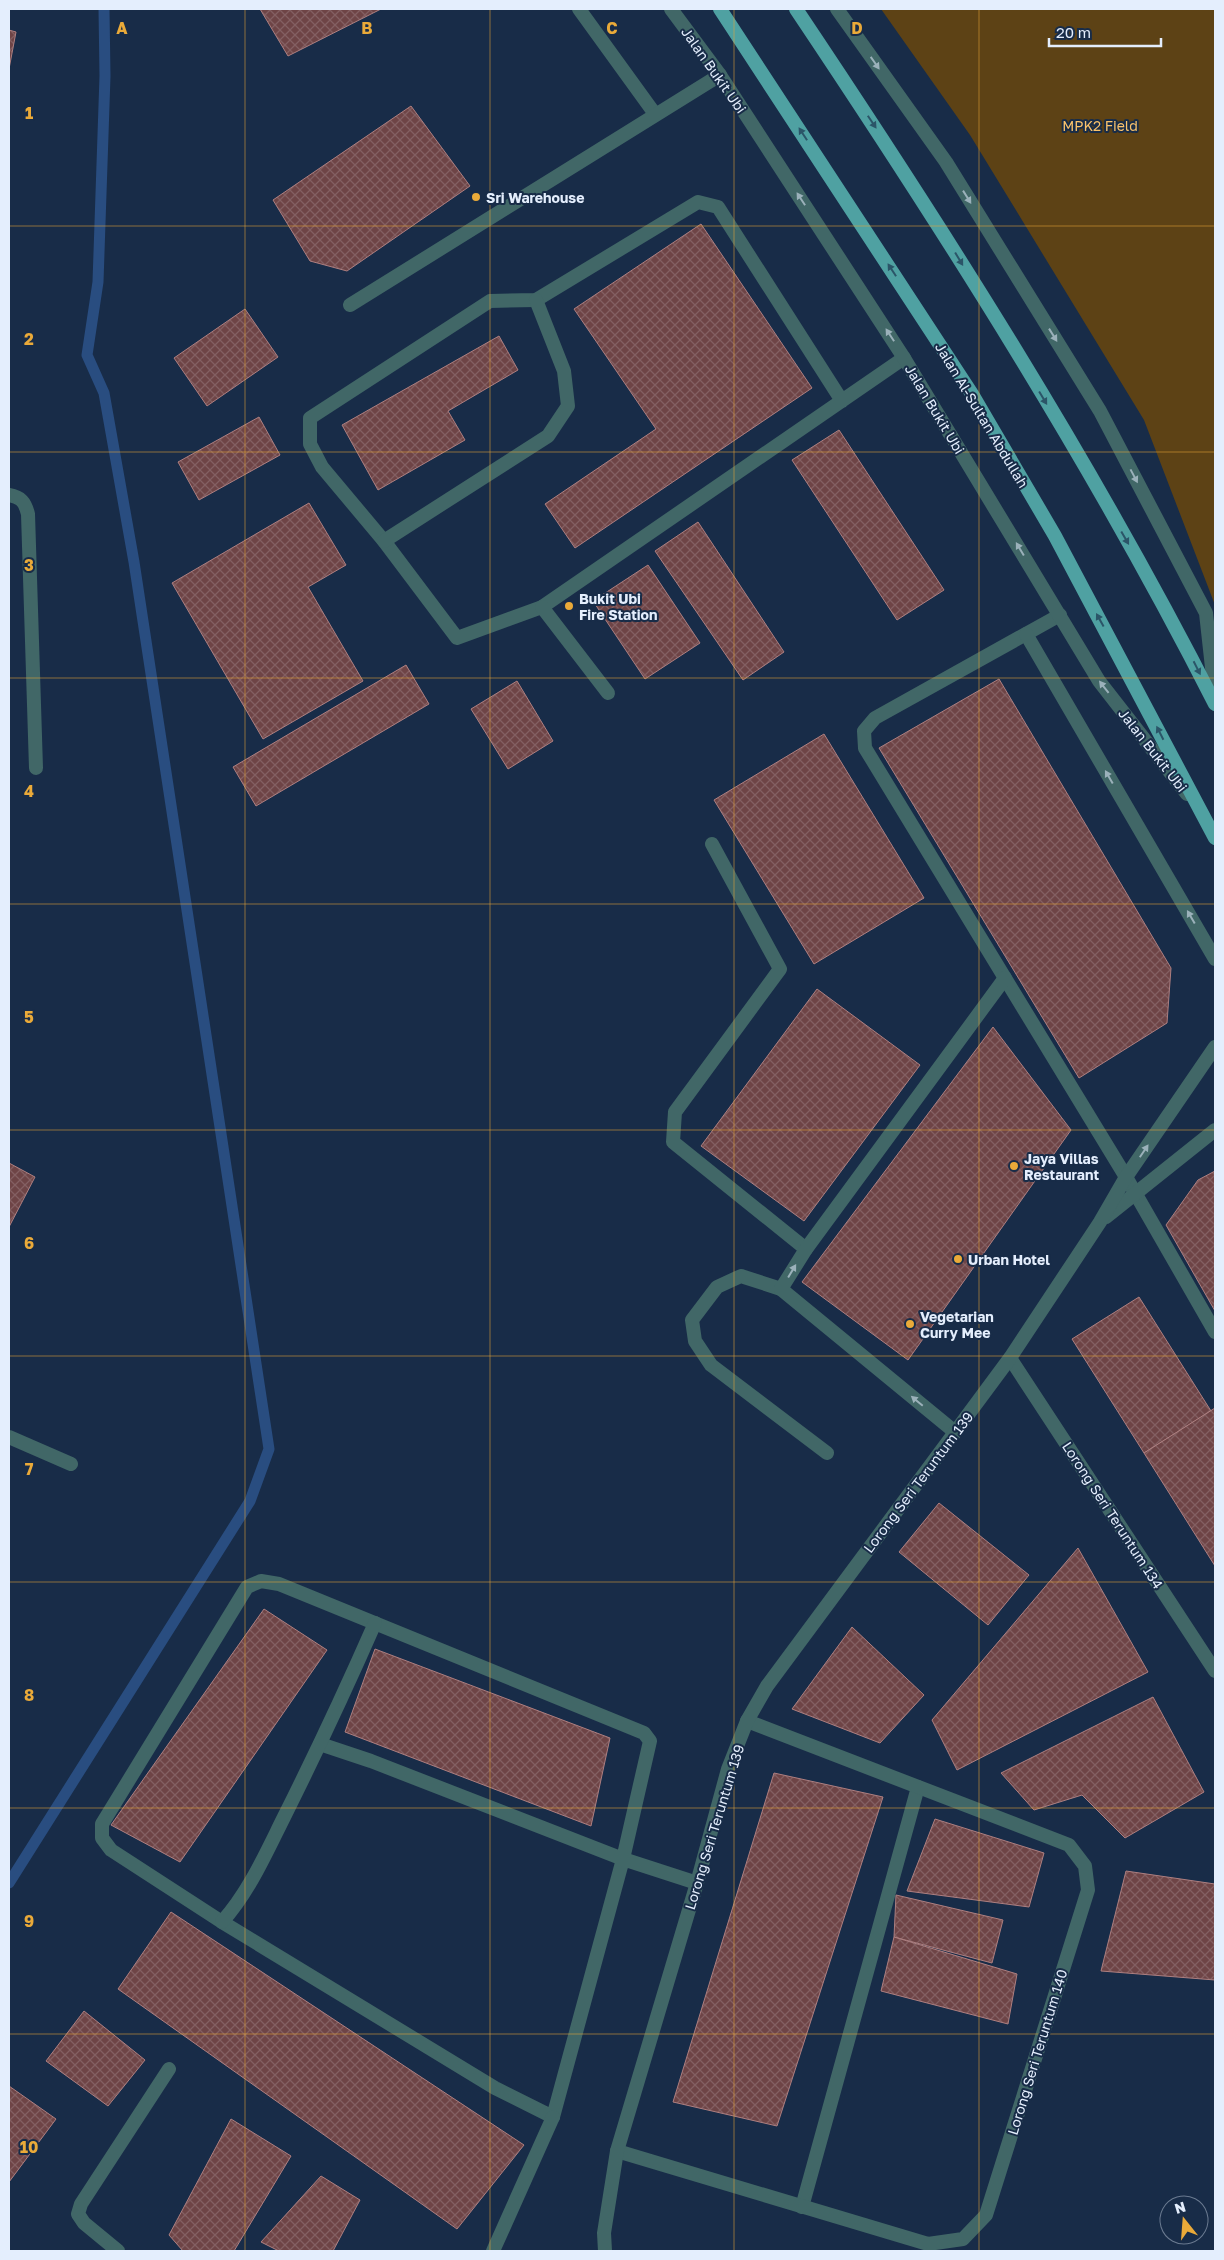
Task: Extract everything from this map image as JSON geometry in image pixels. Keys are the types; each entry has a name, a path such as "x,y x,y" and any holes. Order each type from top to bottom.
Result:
{"main road":[{"name":"Jalan Al-Sultan Abdullah","path":"720,9 972,394 1054,536 1215,838"},
{"path":"796,9 904,170 1074,449 1178,631 1215,704"}],"street":[{"path":"579,9 655,114"},
{"name":"Jalan Bukit Ubi","path":"671,9 720,75 904,358 1099,681 1199,809"},
{"path":"837,9 946,162 1100,410 1206,613 1215,695"},
{"path":"350,305 720,75"},
{"path":"842,401 718,207 698,202 536,300 490,301 310,418 310,444 322,467 384,541 457,638 542,607 842,401 904,358"},
{"path":"384,541 548,436 568,406 564,371 536,300"},
{"path":"9,495 19,497 25,503 28,514 36,768"},
{"path":"542,607 608,693"},
{"path":"1060,615 875,718 864,731 865,748 1126,1177 1215,1332"},
{"path":"1026,634 1215,959"},
{"path":"712,844 780,969 675,1112 673,1142 806,1249"},
{"path":"782,1289 806,1249 1005,978"},
{"path":"1100,1222 1126,1177 1215,1046"},
{"path":"1100,1222 1215,1130"},
{"name":"Lorong Seri Teruntum 139","path":"605,2251 604,2232 617,2151 697,1882 728,1769 747,1720 767,1686 1010,1358 1100,1222"},
{"path":"827,1453 711,1365 695,1340 692,1320 717,1287 741,1276 782,1289 955,1432"},
{"name":"Lorong Seri Teruntum 134","path":"1010,1358 1215,1671"},
{"path":"9,1437 71,1464"},
{"path":"493,2251 553,2117 623,1859 650,1741 644,1732 278,1584 261,1582 247,1587 102,1824 102,1838 110,1850 222,1922 494,2088 553,2117"},
{"path":"222,1922 233,1910 252,1880 320,1744 375,1623"},
{"name":"Lorong Seri Teruntum 140","path":"617,2151 928,2244 963,2239 986,2215 1088,1890 1085,1866 1069,1846 747,1720"},
{"path":"320,1744 371,1761 623,1859 697,1882"},
{"path":"802,2206 918,1787"},
{"path":"118,2251 84,2223 78,2214 169,2069"}],"green space":[{"name":"MPK2 Field","path":"881,9 1215,9 1215,605 1144,420 970,135"}],"building":[{"path":"260,9 381,9 288,56"},
{"path":"9,30 16,32 9,69"},
{"path":"411,106 470,186 347,271 310,261 273,200"},
{"path":"701,224 812,388 575,548 545,504 656,429 574,309"},
{"path":"245,309 278,357 207,406 174,358"},
{"path":"499,336 518,370 448,411 465,440 378,490 342,425"},
{"path":"259,417 280,455 199,500 178,462"},
{"path":"839,430 944,590 897,620 792,460"},
{"path":"309,503 346,565 308,587 363,681 263,739 172,583"},
{"path":"698,522 784,652 743,680 655,551"},
{"path":"648,565 700,643 645,679 593,601"},
{"path":"406,665 429,704 256,806 233,767"},
{"path":"999,679 1171,968 1167,1023 1079,1078 879,748"},
{"path":"517,681 553,741 508,769 471,709"},
{"path":"824,734 924,898 814,964 714,800"},
{"path":"817,989 920,1065 804,1221 701,1146"},
{"path":"993,1027 1071,1130 908,1360 802,1282"},
{"path":"9,1163 35,1177 9,1227"},
{"path":"1215,1171 1215,1311 1166,1225 1198,1180"},
{"path":"1139,1297 1211,1411 1144,1453 1072,1339"},
{"path":"1215,1408 1215,1566 1144,1453"},
{"path":"939,1503 1029,1575 988,1625 899,1552"},
{"path":"1078,1548 1148,1672 957,1770 932,1720"},
{"path":"264,1609 327,1650 180,1862 111,1825"},
{"path":"852,1627 924,1695 880,1743 792,1709"},
{"path":"375,1649 610,1738 591,1826 345,1732"},
{"path":"1153,1697 1204,1792 1125,1838 1082,1795 1034,1810 1001,1773"},
{"path":"774,1773 883,1797 777,2126 673,2102"},
{"path":"935,1819 1044,1853 1029,1907 907,1891"},
{"path":"1126,1871 1215,1884 1215,1980 1101,1971"},
{"path":"896,1895 1003,1920 992,1963 894,1937"},
{"path":"171,1912 524,2145 457,2229 118,1989"},
{"path":"894,1937 1017,1974 1008,2024 881,1991"},
{"path":"84,2011 145,2060 108,2106 46,2061"},
{"path":"9,2086 56,2119 9,2182"},
{"path":"231,2119 291,2156 234,2251 183,2251 169,2235"},
{"path":"321,2176 360,2200 333,2251 279,2251 261,2242"}],"waterway":[{"path":"9,1883 250,1501 269,1449 134,562 104,393 87,355 98,282 105,76 104,9"}],"place":[{"name":"Sri Warehouse","path":"476,197"},
{"name":"Bukit Ubi Fire Station","path":"569,606"},
{"name":"Jaya Villas Restaurant","path":"1014,1166"},
{"name":"Urban Hotel","path":"958,1259"},
{"name":"Vegetarian Curry Mee","path":"910,1324"}]}
